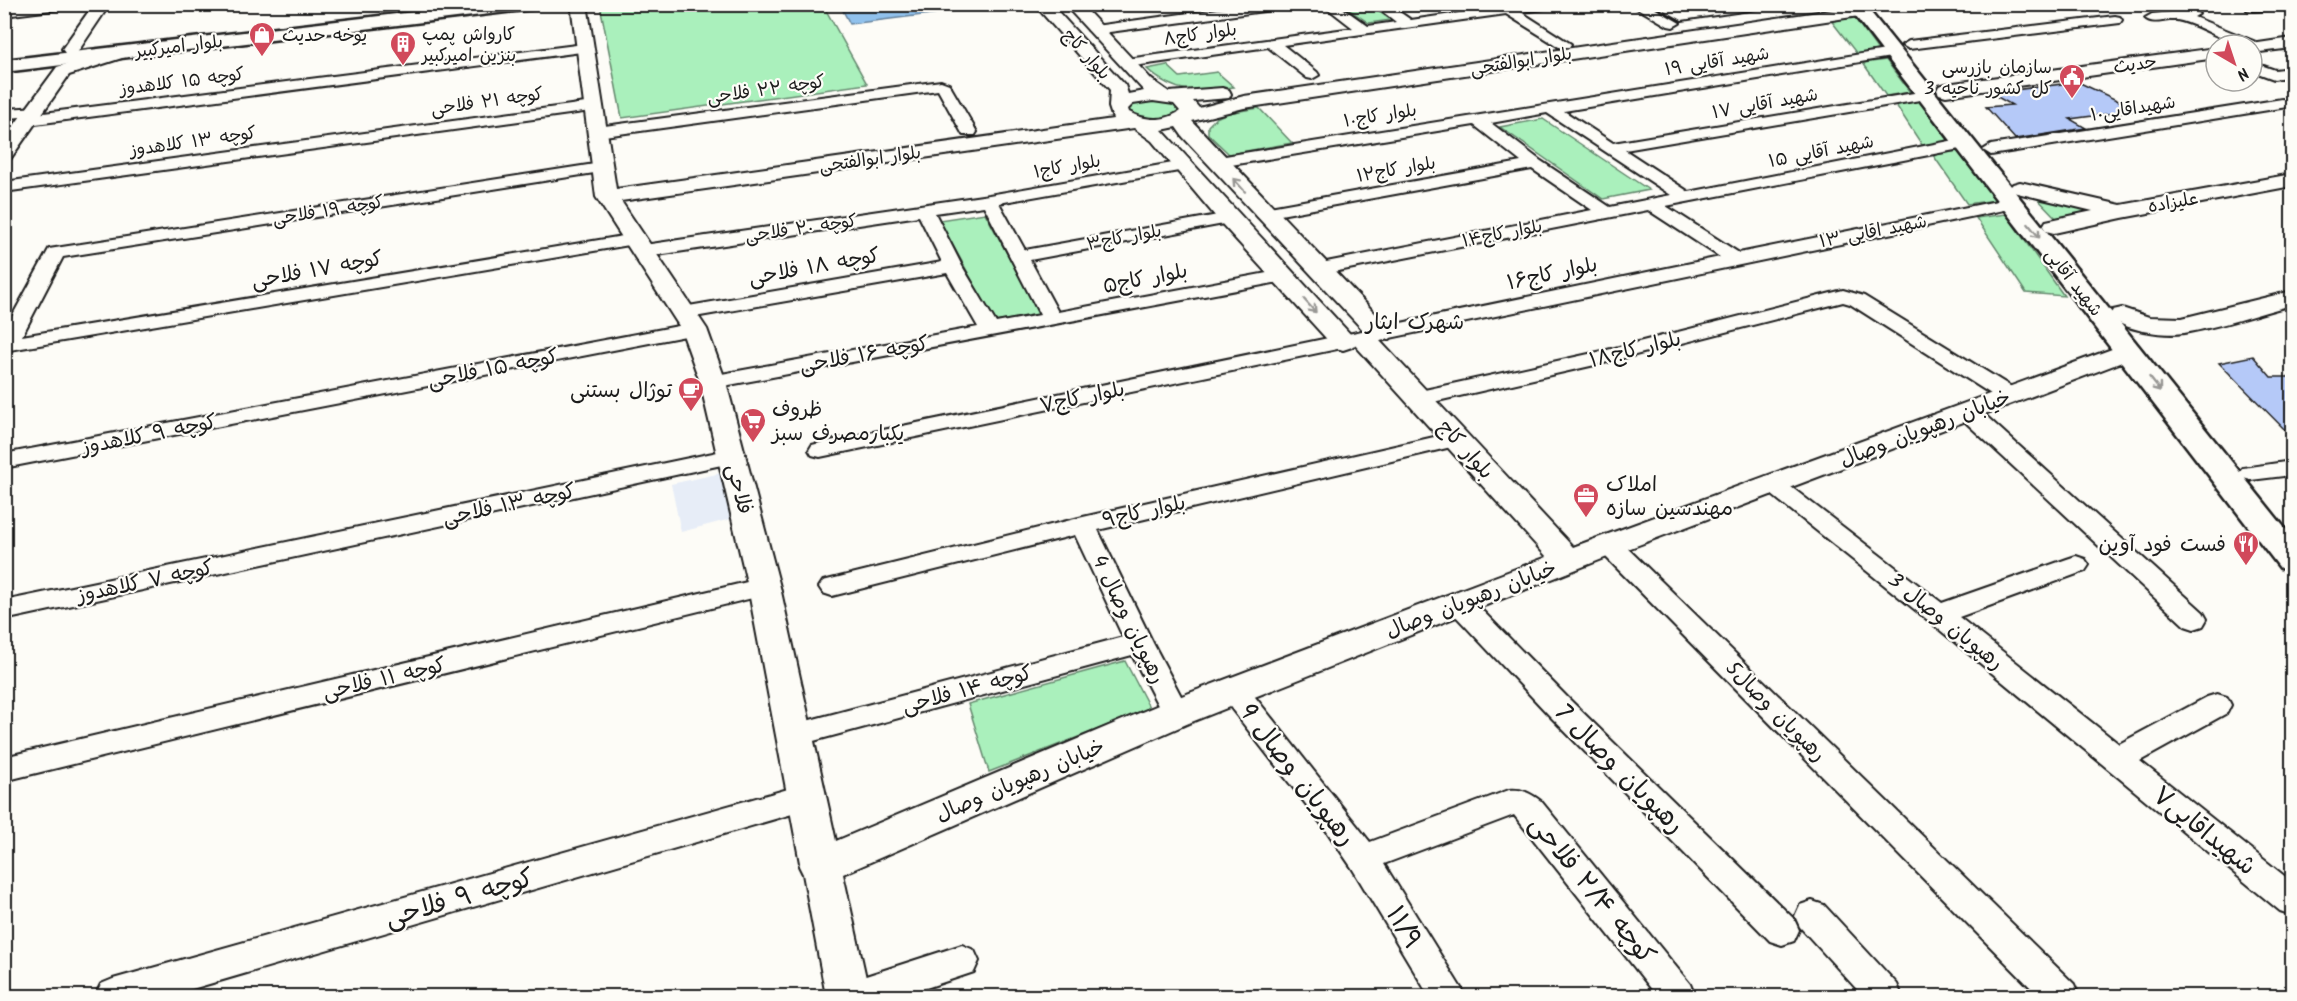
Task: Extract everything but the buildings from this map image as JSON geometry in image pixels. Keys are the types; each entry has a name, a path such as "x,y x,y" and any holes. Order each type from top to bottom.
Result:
{"main road":[{"name":"بلوار امیرکبیر","path":"4,57 459,4"},
{"name":"بلوار امیرکبیر","path":"4,66 56,66 119,53 532,4"},
{"name":"شهید آقایی","path":"1857,6 1901,49 1936,93 1991,150 2016,196 2054,226 2122,315 2140,350 2251,473 2292,525"},
{"name":"شهید آقایی","path":"1936,93 1965,144 2016,196 2140,350 2292,560"}],"street":[{"path":"4,12 68,4"},
{"path":"71,49 102,4"},
{"name":"فلاحی","path":"579,4 604,183 688,321 713,381 764,588 795,735 819,866 848,996"},
{"name":"بلوار کاج","path":"1042,4 1132,115 1184,166 1254,246 1283,276 1362,338 1420,398 1568,561"},
{"name":"بلوار کاج","path":"1072,4 1146,84 1167,96 1180,100 1190,108 1185,123 1264,213 1318,269 1362,338"},
{"path":"1095,30 1286,4"},
{"path":"1328,4 1364,29"},
{"path":"1379,4 1407,23"},
{"name":"بلوار کاج۸","path":"1127,63 1552,4"},
{"path":"1636,4 1686,30"},
{"path":"1659,4 1682,16 1763,4"},
{"path":"2252,7 2272,4"},
{"name":"بلوار ابوالفتحی","path":"1132,115 1127,100 1135,98 1167,96 1241,98 1857,6"},
{"path":"2152,18 2176,15 2201,8"},
{"path":"1508,10 1564,44"},
{"path":"2176,15 2221,33"},
{"name":"شهید آقایی ۱۹","path":"1548,107 1901,49 2115,20"},
{"name":"بلوار ابوالفتحی","path":"1456,66 1564,44 1686,30"},
{"path":"1271,43 1312,75"},
{"path":"2264,45 2292,43"},
{"name":"کوچه ۱۵ کلاهدوز","path":"4,114 31,115 378,75 584,48"},
{"name":"حدیث","path":"1936,93 2204,55"},
{"path":"4,154 31,115 56,66"},
{"path":"2264,71 2274,75 2292,72"},
{"path":"1132,115 1129,92 1139,92 1148,88 1146,84"},
{"name":"کوچه ۲۲ فلاحی","path":"595,119 941,85 969,132"},
{"name":"شهید آقایی ۱۷","path":"1611,148 1936,93"},
{"name":"بلوار ابوالفتحی","path":"873,152 969,132 1132,115 1164,132 1175,130 1185,123 1241,98"},
{"name":"شهیداقایی۱۰","path":"1991,150 2282,104"},
{"path":"1548,107 1685,197"},
{"name":"بلوار کاج۱۰","path":"1219,162 1548,107"},
{"name":"کوچه ۲۱ فلاحی","path":"387,135 595,119"},
{"path":"1476,119 1535,164 1607,213"},
{"name":"بلوار ابوالفتحی","path":"604,183 873,152 1091,120"},
{"name":"کوچه ۱۳ کلاهدوز","path":"4,187 387,135"},
{"name":"شهید آقایی ۱۵","path":"1685,197 1965,144"},
{"name":"بلوار کاج۱۲","path":"1264,213 1535,164"},
{"name":"بلوار کاج۱","path":"957,205 1184,166"},
{"name":"علیزاده","path":"2054,226 2122,211 2292,180"},
{"name":"کوچه ۱۹ فلاحی","path":"7,345 56,253 604,183"},
{"path":"2016,196 2122,211"},
{"name":"شهید اقایی ۱۳","path":"1734,258 2016,196"},
{"name":"بلوار کاج۱۴","path":"1318,269 1685,197"},
{"path":"989,200 1053,320"},
{"path":"1651,204 1734,258"},
{"name":"کوچه ۲۰ فلاحی","path":"640,245 957,205"},
{"path":"925,210 953,266 990,330"},
{"name":"بلوار کاج۳","path":"1019,257 1229,218"},
{"path":"1254,246 1290,239"},
{"name":"کوچه ۱۷ فلاحی","path":"7,345 640,245"},
{"name":"بلوار کاج۱۶","path":"1362,338 1734,258"},
{"name":"کوچه ۱۸ فلاحی","path":"688,321 953,266"},
{"name":"بلوار کاج۵","path":"1016,326 1283,276"},
{"name":"بلوار کاج۱۸","path":"1420,398 1541,372 1850,296 2010,396"},
{"path":"2122,315 2145,324 2182,326 2292,298"},
{"name":"کوچه ۱۵ فلاحی","path":"293,406 688,321"},
{"name":"کوچه ۱۶ فلاحی","path":"713,381 1016,326"},
{"name":"خیابان رهپویان وصال","path":"819,866 1176,713 1609,545 2140,350 2182,326"},
{"name":"بلوار کاج۷","path":"820,450 1362,338"},
{"name":"کوچه ۹ کلاهدوز","path":"4,461 293,406"},
{"path":"1968,412 2194,619"},
{"name":"بلوار کاج۹","path":"832,587 1083,525 1456,439"},
{"name":"کوچه ۱۳ فلاحی","path":"286,551 732,456"},
{"path":"2251,473 2292,468"},
{"name":"3 رهپویان وصال","path":"1774,485 2118,759"},
{"name":"4 رهپویان وصال","path":"1083,525 1139,643 1176,713"},
{"name":"رهپویان وصال5","path":"1609,545 2062,996"},
{"name":"کوچه ۷ کلاهدوز","path":"4,611 286,551"},
{"path":"1938,614 2076,565"},
{"name":"کوچه ۱۱ فلاحی","path":"4,769 764,588"},
{"name":"7 رهپویان وصال","path":"1460,604 1558,706 1782,930"},
{"name":"کوچه ۱۴ فلاحی","path":"795,735 1139,643"},
{"name":"9 رهپویان وصال","path":"1234,691 1337,821 1363,858"},
{"path":"2118,759 2217,705"},
{"name":"شهیداقایی۷","path":"2118,759 2292,901"},
{"name":"کوچه ۹ فلاحی","path":"113,996 806,797"},
{"name":"کوچه ۲/۴ فلاحی","path":"1363,858 1509,803 1520,802 1530,810 1678,996"},
{"name":"۱۱/۹","path":"1363,858 1448,996"},
{"path":"1812,916 1885,996"},
{"path":"853,996 962,962"}],"shaded area":[{"path":"735,470 746,515 681,532 671,484"}],"green space":[{"path":"600,5 823,5 867,84 622,118"},
{"path":"1342,5 1369,5 1391,20 1369,23"},
{"path":"1853,16 1878,50 1857,54 1830,19"},
{"path":"1886,60 1910,92 1886,96 1863,63"},
{"path":"1167,65 1180,77 1217,72 1234,87 1187,90 1167,83 1147,69"},
{"path":"1138,101 1172,101 1182,111 1158,122 1127,114 1127,107"},
{"path":"1919,101 1949,141 1922,145 1896,105"},
{"path":"1259,108 1292,143 1229,154 1208,134 1208,126 1216,118 1227,113"},
{"path":"1543,119 1649,190 1603,199 1500,127"},
{"path":"1959,151 1996,200 1967,204 1933,155"},
{"path":"2034,195 2105,210 2056,218"},
{"path":"985,213 1040,314 995,322 939,220"},
{"path":"2006,214 2064,296 2026,293 1976,218"},
{"path":"1125,661 1150,709 989,772 968,704"}],"water":[{"path":"840,5 1004,5 850,24"}],"place":[{"name":"یوخه حدیث","path":"262,58"},
{"name":"کارواش پمپ بنزین امیرکبیر","path":"403,67"},
{"name":"سازمان بازرسی کل کشور ناحیه 3","path":"2072,100"},
{"name":"توژال بستنی","path":"691,413"},
{"name":"ظروف یکبارمصرف سبز","path":"753,444"},
{"name":"املاک مهندسین سازه","path":"1586,519"},
{"name":"فست فود آوین","path":"2246,567"}],"district":[{"name":"شهرک ایثار","path":"1415,321"}]}
